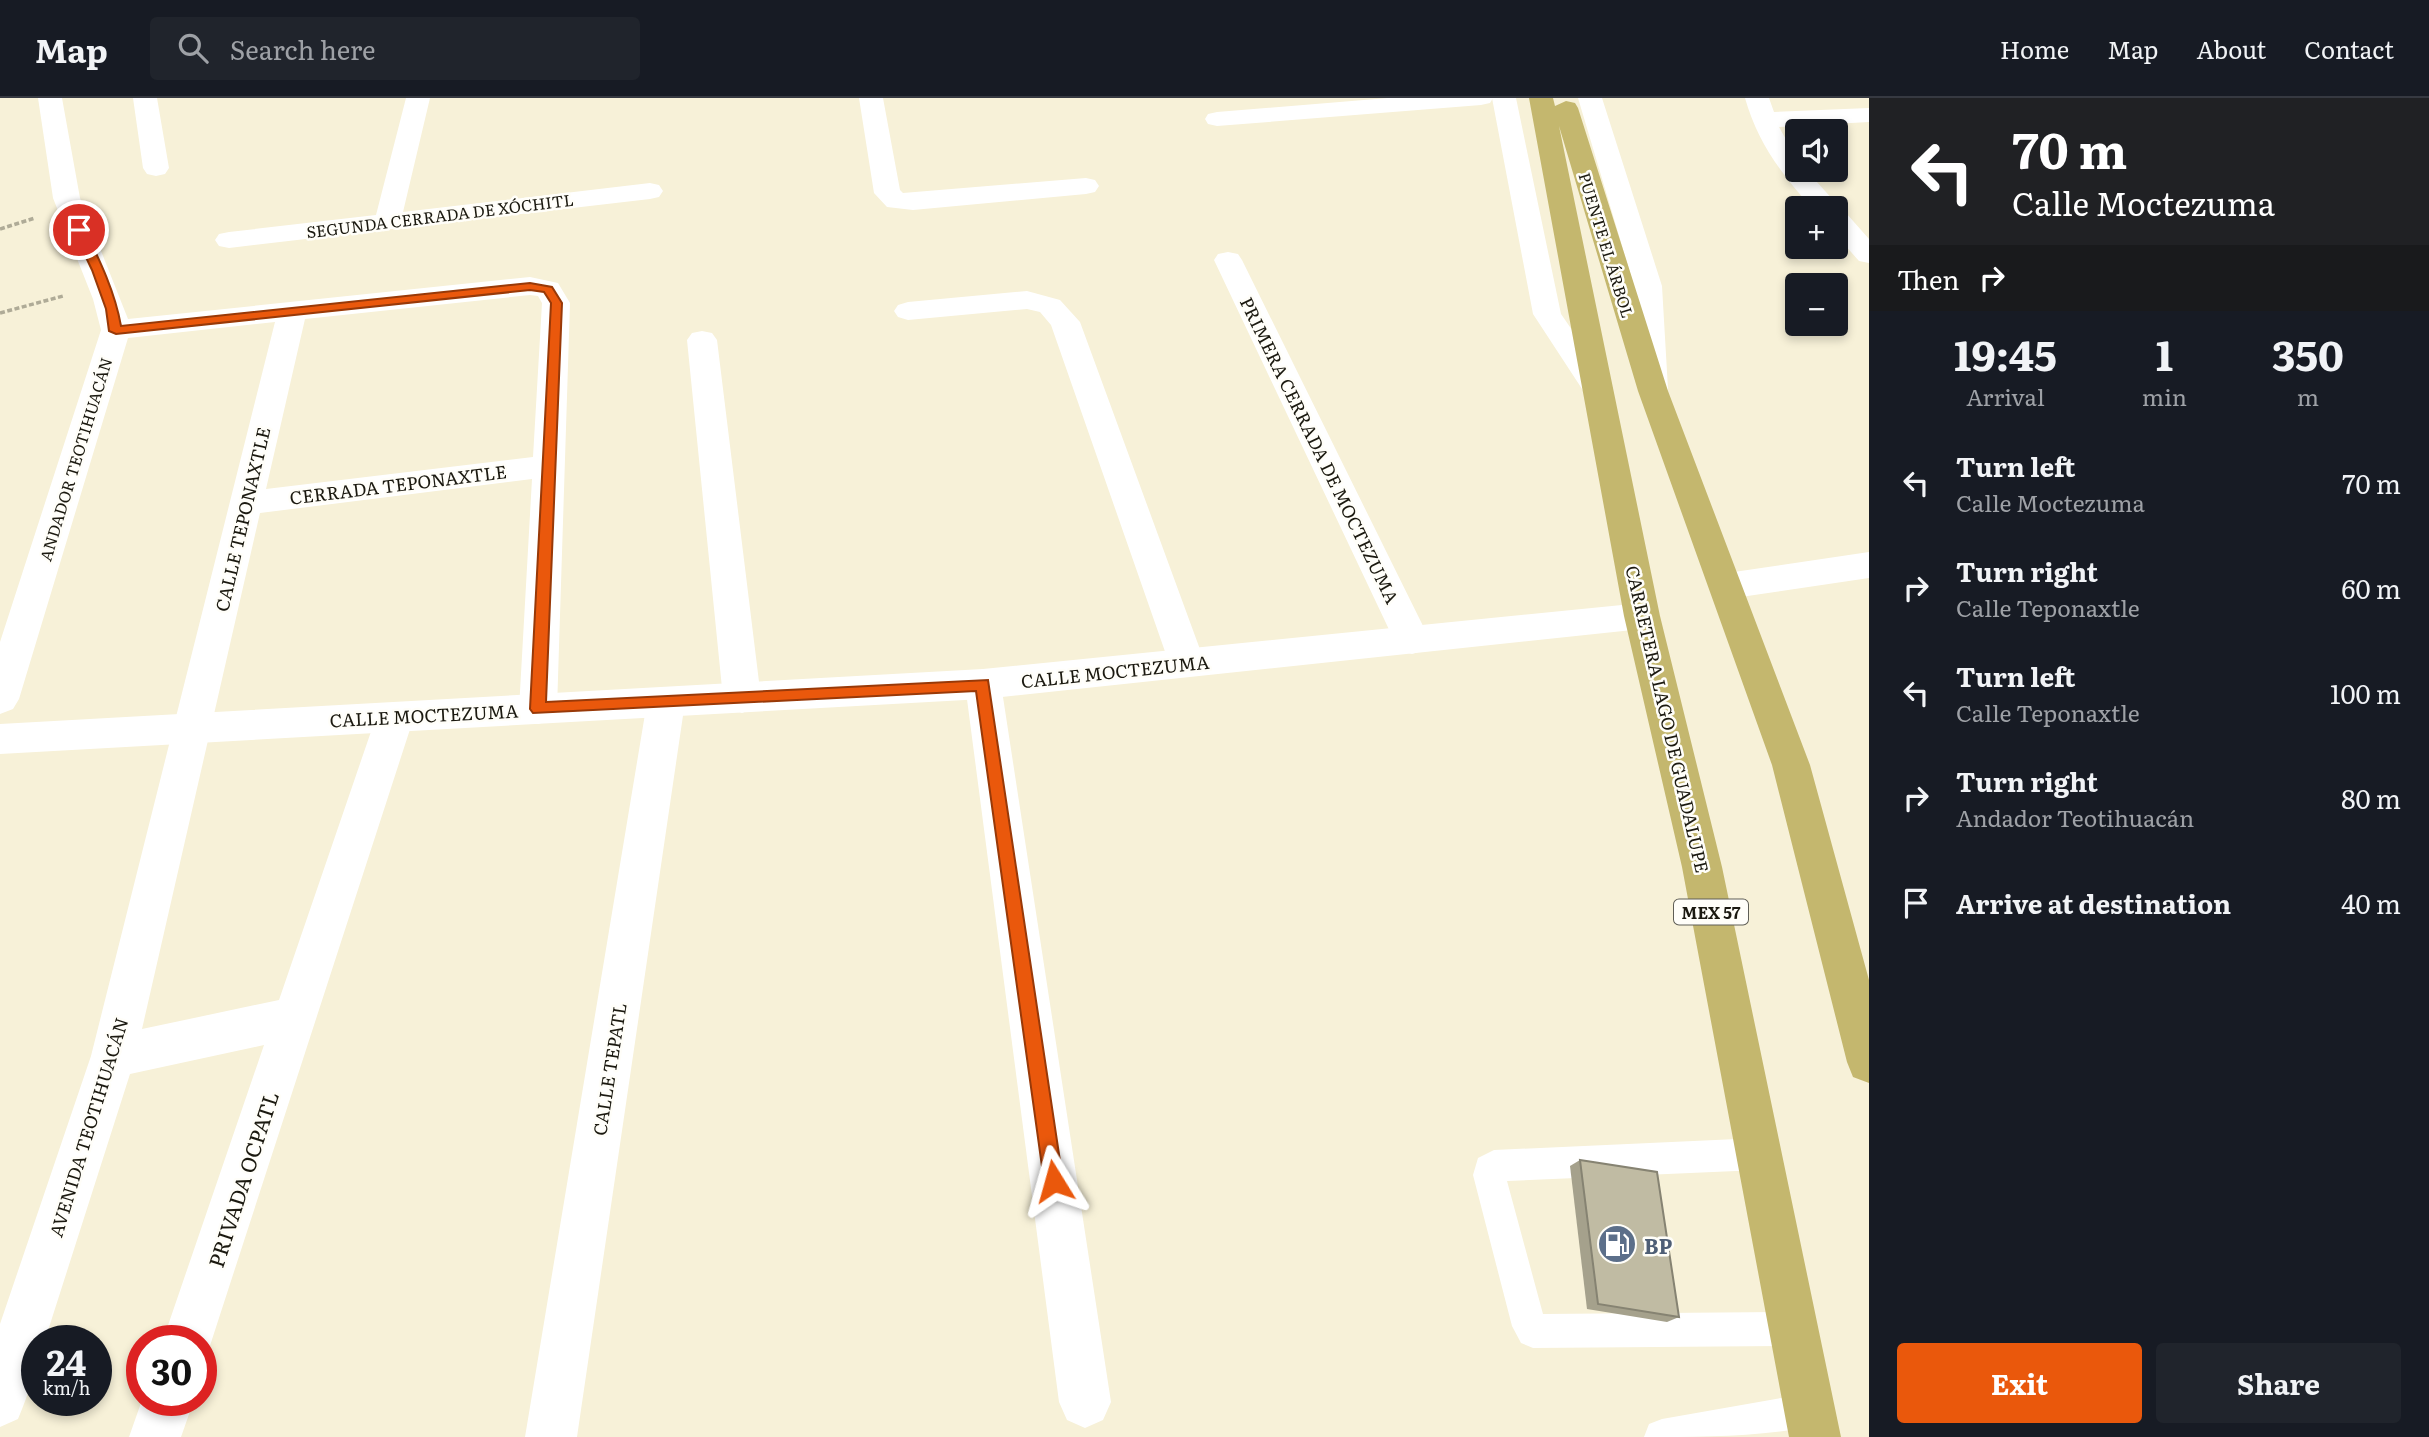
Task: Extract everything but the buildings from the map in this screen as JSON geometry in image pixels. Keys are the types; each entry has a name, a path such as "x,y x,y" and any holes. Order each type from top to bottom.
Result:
{"main road":[{"name":"PUENTE EL ÁRBOL","path":"1541,98 1597,388"},
{"name":"PUENTE EL ÁRBOL","path":"1563,98 1653,391"},
{"name":"CARRETERA LAGO DE GUADALUPE","path":"1597,388 1642,616 1702,867 1812,1424"},
{"path":"1653,391 1791,765 1869,1062"}],"street":[{"path":"50,98 69,207 103,285 112,309 116,331 530,286 548,289 556,303 538,709"},
{"path":"145,98 156,168"},
{"path":"388,220 418,98"},
{"path":"871,98 887,193 896,201 913,202 1086,186"},
{"name":"CARRETERA LAGO DE GUADALUPE","path":"1504,98 1547,314 1597,388"},
{"path":"1590,98 1648,286 1653,391"},
{"path":"1217,119 1474,99"},
{"path":"1815,196 1780,157 1759,109 1869,115"},
{"name":"SEGUNDA CERRADA DE XÓCHITL","path":"229,240 650,191"},
{"path":"1848,232 1869,255"},
{"name":"PRIMERA CERRADA DE MOCTEZUMA","path":"1228,260 1412,640"},
{"path":"908,312 1027,300 1050,306 1065,322 1187,663"},
{"name":"CALLE TEPONAXTLE","path":"192,727 292,311"},
{"name":"ANDADOR TEOTIHUACÁN","path":"0,699 116,331"},
{"path":"702,340 742,698"},
{"name":"CERRADA TEPONAXTLE","path":"246,503 549,466"},
{"path":"1727,586 1869,565"},
{"name":"CALLE MOCTEZUMA","path":"0,739 983,684 1642,616"},
{"path":"983,684 1085,1402"},
{"name":"CALLE TEPATL","path":"551,1437 666,702"},
{"name":"PRIVADA OCPATL","path":"193,1325 395,717"},
{"name":"AVENIDA TEOTIHUACÁN","path":"0,1401 113,1056 192,727"},
{"path":"113,1056 296,1017"},
{"path":"155,1437 162,1416"}],"lane":[{"path":"1759,1154 1494,1166 1489,1170 1489,1175 1529,1326 1533,1331 1793,1329"},
{"path":"1662,1437 1812,1424"}],"path":[{"path":"0,313 103,285"}],"place":[{"name":"BP","path":"1617,1244"}],"route":[{"path":"79,230 98,270 112,309 116,331 530,286 548,289 556,303 538,709 983,684 1054,1181"}]}
